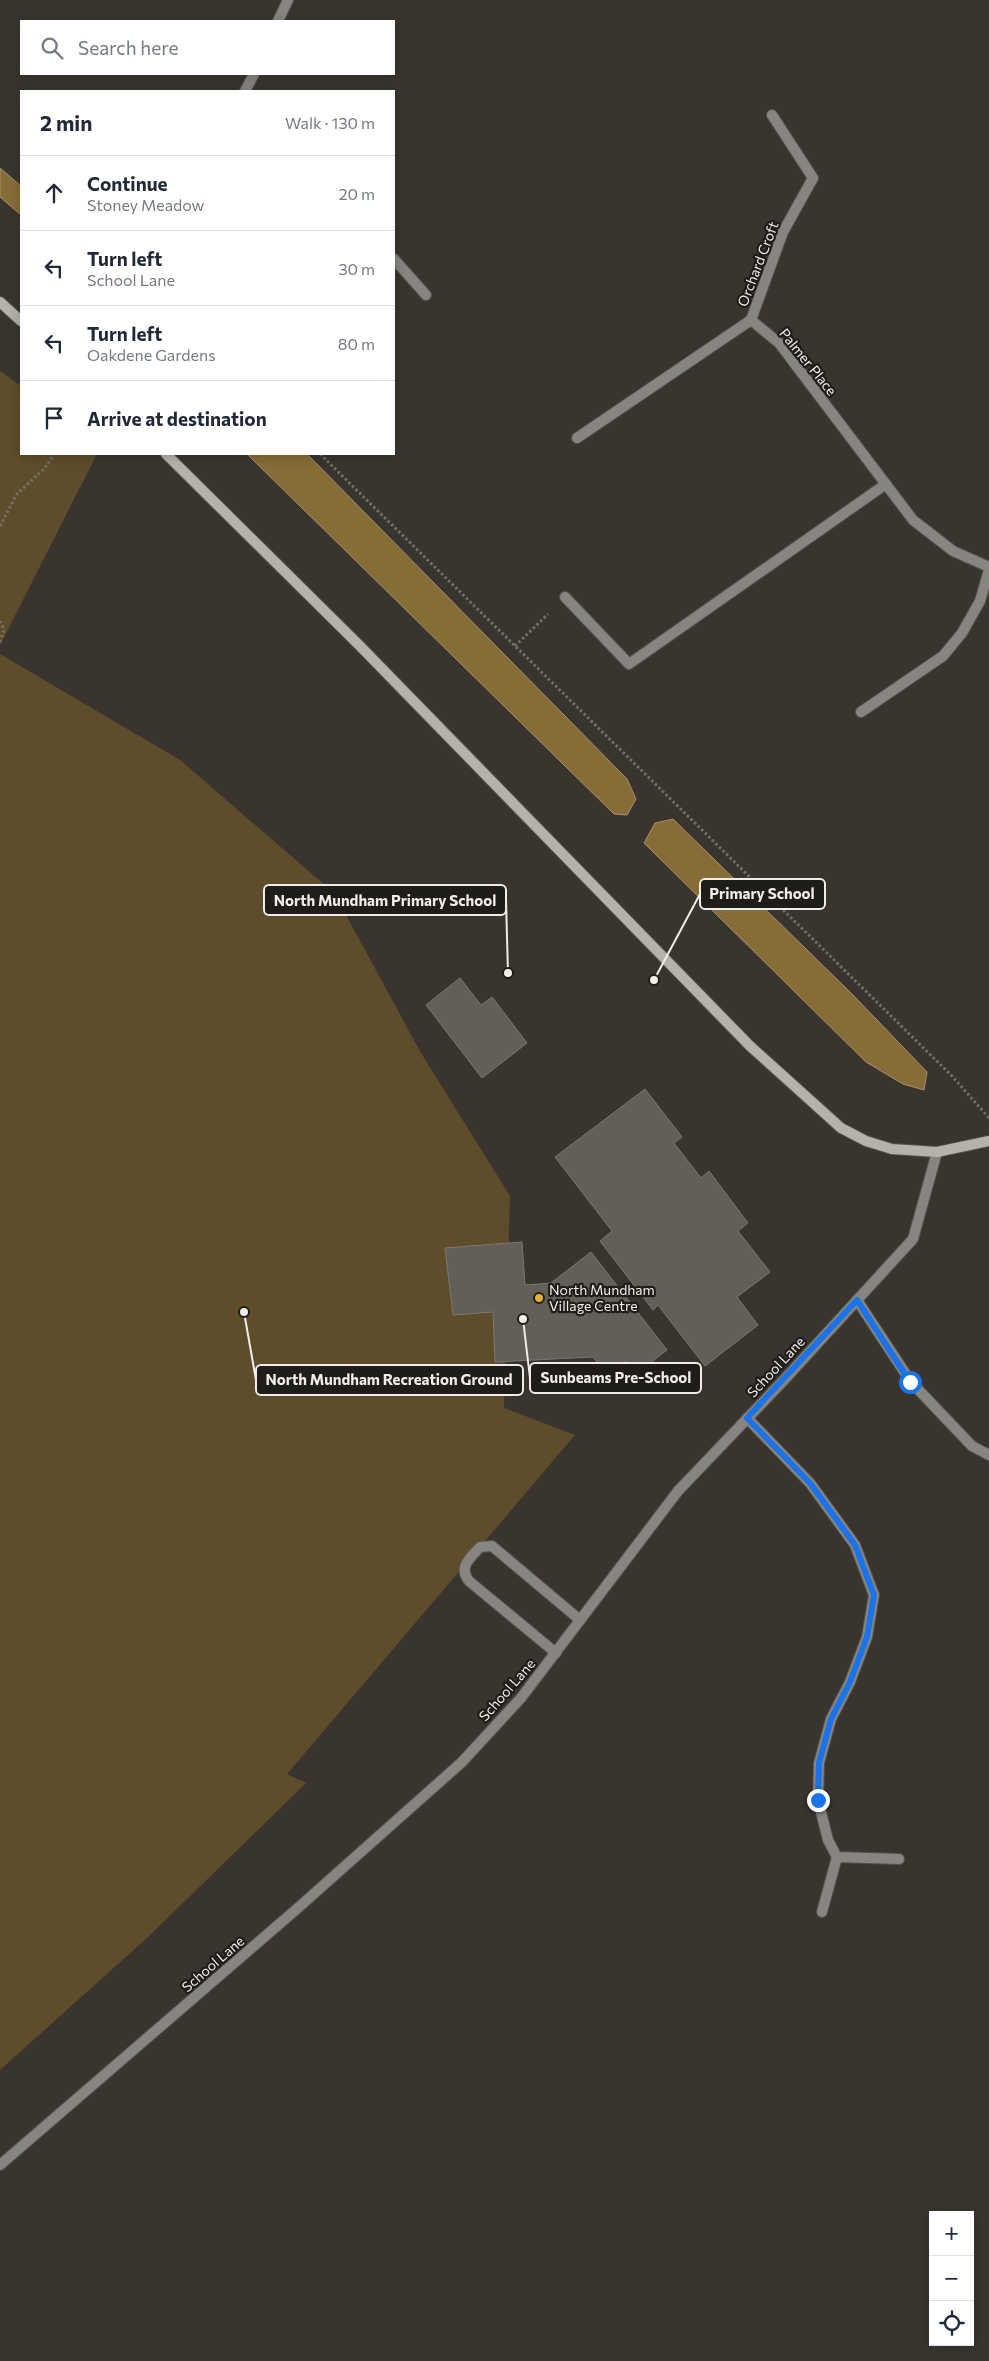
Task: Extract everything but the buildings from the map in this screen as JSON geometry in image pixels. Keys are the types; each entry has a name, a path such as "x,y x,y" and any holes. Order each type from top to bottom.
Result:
{"main road":[{"path":"0,302 20,320"},
{"path":"167,455 359,644 750,1046 841,1128 866,1141 892,1148 937,1152 989,1141"}],"street":[{"path":"278,20 288,0"},
{"path":"246,90 253,75"},
{"name":"Orchard Croft","path":"751,320 783,232 813,178 772,115"},
{"path":"395,260 426,295"},
{"path":"577,438 751,320"},
{"name":"Palmer Place","path":"751,320 779,343 913,520 953,551 989,569 980,601 962,633 942,656 861,712"},
{"path":"564,598 629,664 886,484"},
{"name":"School Lane","path":"0,2165 299,1907 462,1762 521,1698 678,1491 913,1239 937,1152"},
{"path":"857,1300 910,1382 972,1446 989,1455"},
{"path":"747,1418 810,1483 855,1545 874,1595 867,1637 850,1682 831,1719 819,1763 818,1800 828,1840 837,1857 822,1912"},
{"path":"556,1653 469,1581 464,1574 464,1568 469,1559 480,1547 492,1546 507,1556 580,1620"},
{"path":"837,1857 899,1859"}],"path":[{"path":"0,526 17,494 45,468 53,455"},
{"path":"321,455 946,1070 989,1118"},
{"path":"515,646 564,598"},
{"path":"0,621 4,630 0,642"}],"shaded area":[{"path":"0,168 20,185 20,214 0,197"},
{"path":"0,371 20,385 20,455 96,455 0,645"},
{"path":"248,455 308,455 627,779 636,799 627,815 614,814"},
{"path":"0,654 180,760 334,893 421,1053 510,1196 504,1408 575,1435 287,1774 306,1783 149,1936 0,2070"},
{"path":"673,819 851,993 927,1072 924,1090 903,1084 866,1062 644,843 655,823"}],"place":[{"name":"North Mundham Primary School","path":"508,973"},
{"name":"Primary School","path":"654,980"},
{"name":"North Mundham Village Centre","path":"539,1298"},
{"name":"North Mundham Recreation Ground","path":"244,1312"},
{"name":"Sunbeams Pre-School","path":"523,1319"}],"route":[{"path":"818,1800 819,1763 831,1719 850,1682 867,1637 874,1595 855,1545 810,1483 747,1418 857,1300 910,1382"}]}
